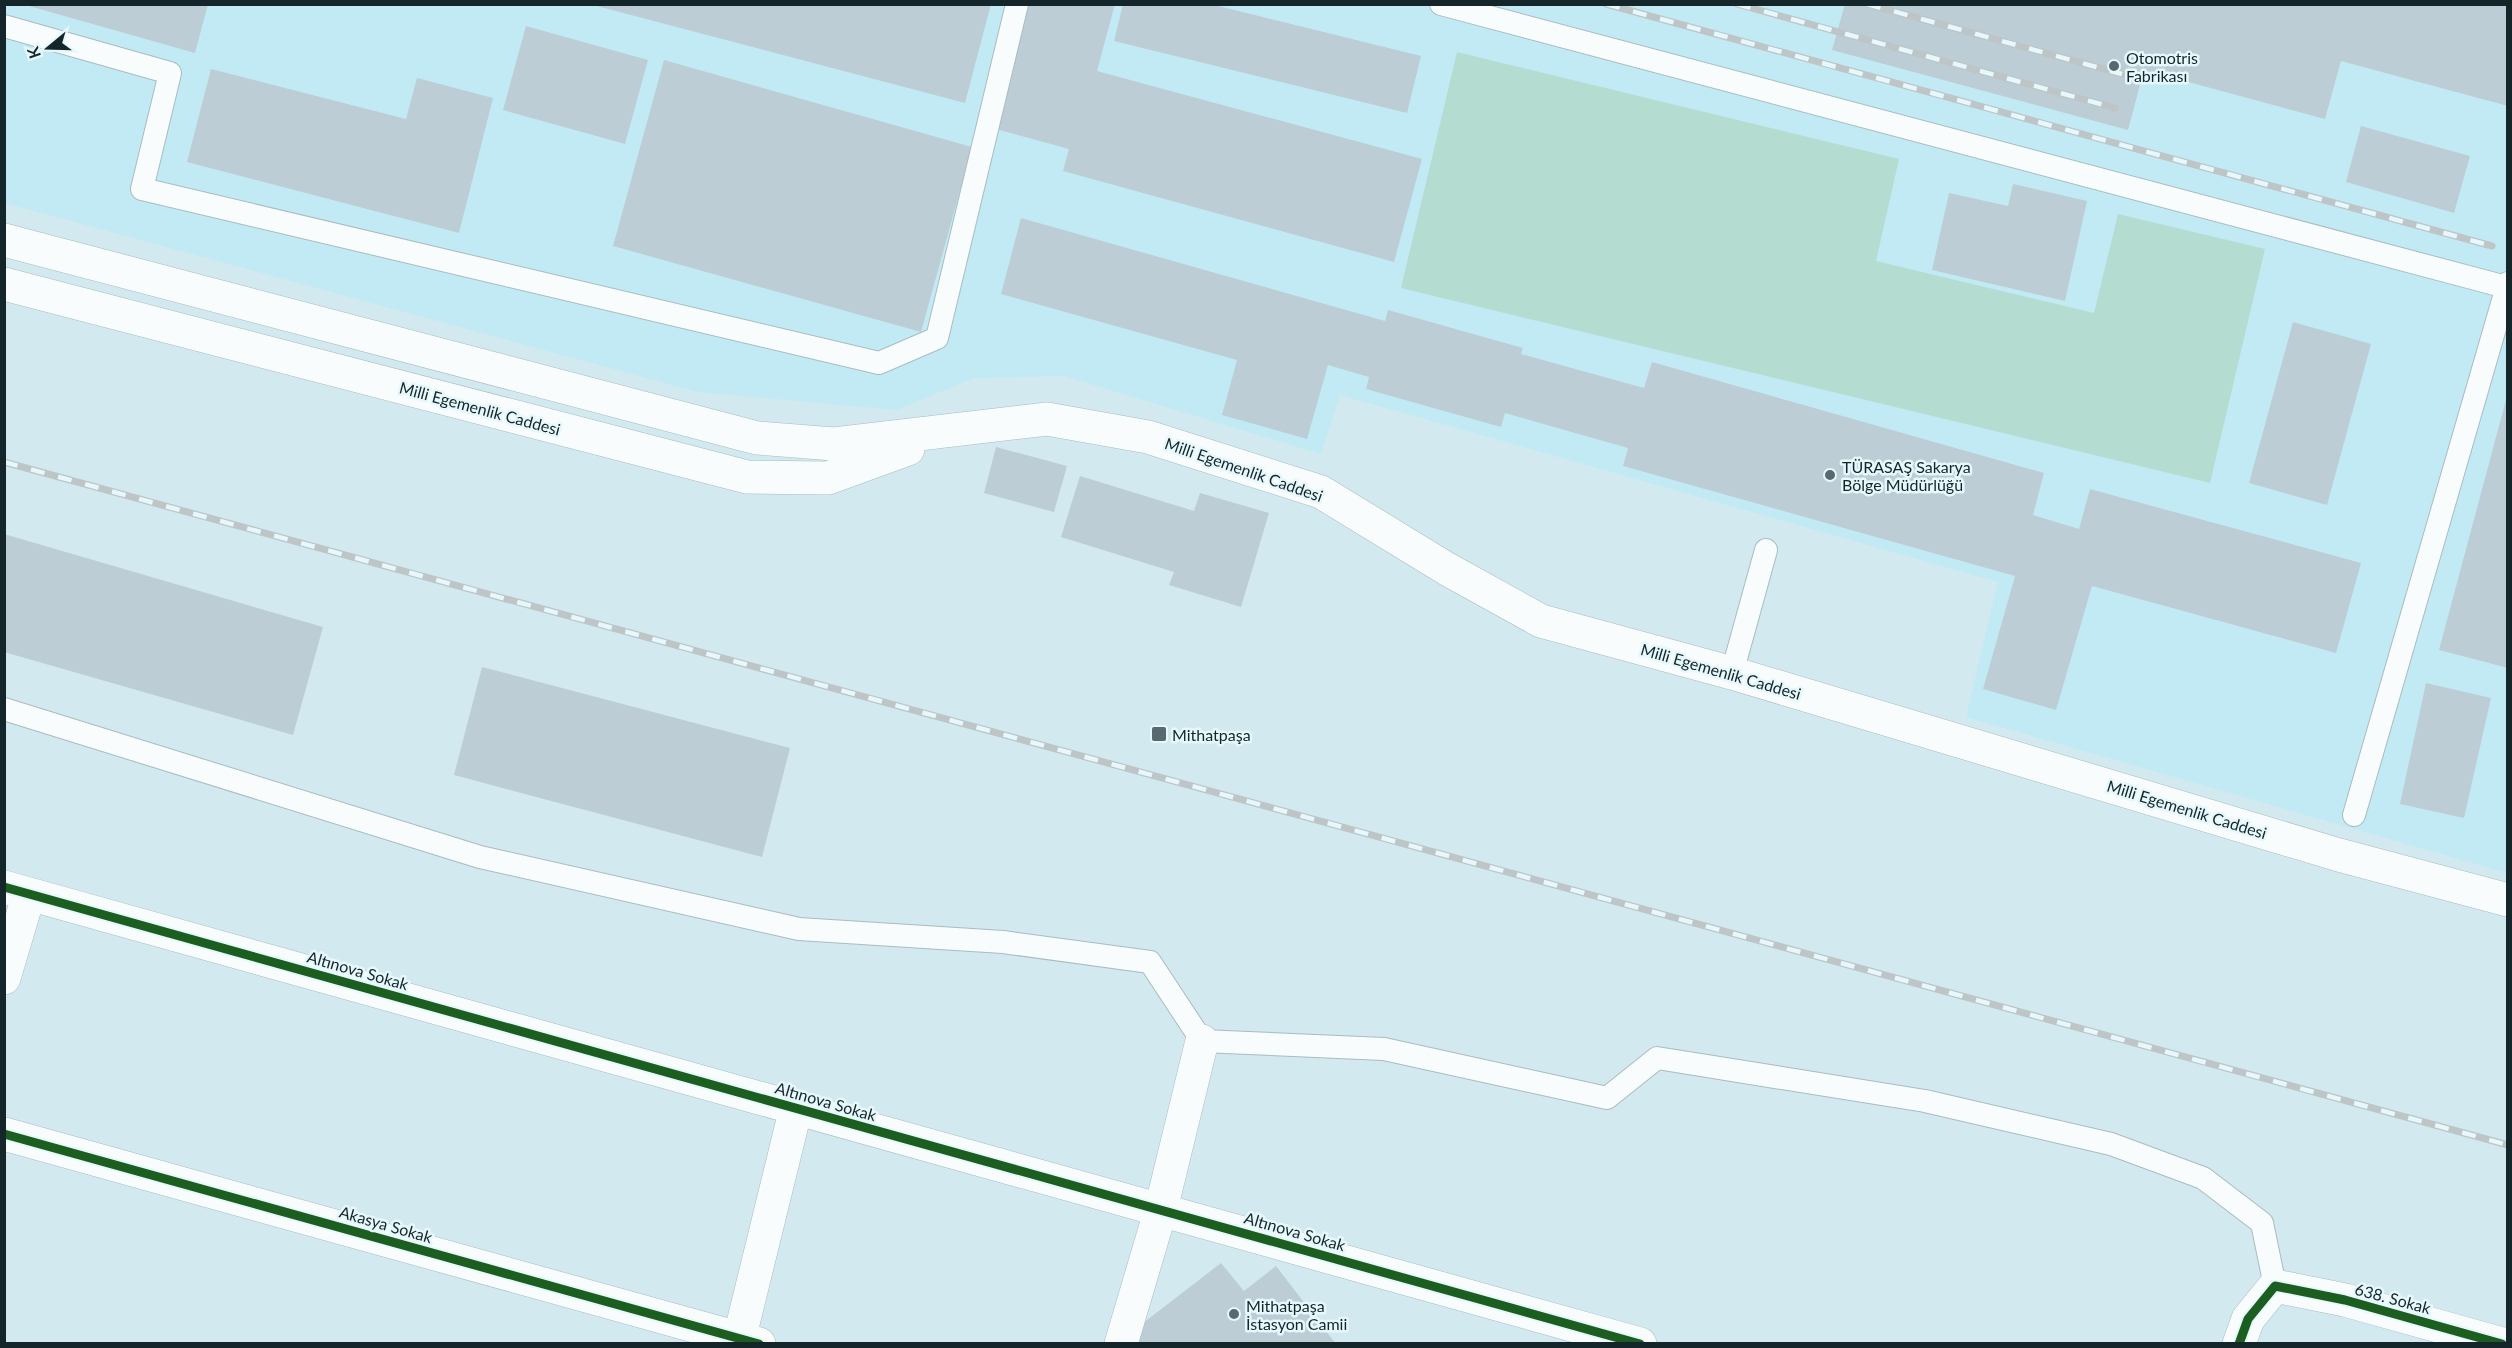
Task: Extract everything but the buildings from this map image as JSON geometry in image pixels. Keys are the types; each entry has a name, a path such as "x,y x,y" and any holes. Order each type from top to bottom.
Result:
{"main road":[{"name":"Milli Egemenlik Caddesi","path":"4,240 757,438 834,444 955,432 1047,418 1148,437 1321,492 1447,569 1541,621 1732,673 2339,855 2508,900"},
{"name":"Milli Egemenlik Caddesi","path":"4,284 747,477 828,478 955,432"},
{"path":"4,978 17,891"},
{"name":"Altınova Sokak","path":"17,891 1640,1344"},
{"path":"1121,1344 1161,1209 1202,1041"},
{"path":"745,1342 796,1108"},
{"name":"Akasya Sokak","path":"4,1134 745,1342"},
{"path":"2239,1344 2248,1319 2275,1286"},
{"name":"638. Sokak","path":"2275,1286 2345,1300 2502,1344"}],"lane":[{"path":"4,26 170,73 142,189 879,363 937,338 1017,4"},
{"path":"1441,4 2507,285 2354,815"},
{"path":"1732,673 1766,550"},
{"path":"4,709 480,856 799,929 1004,942 1150,962 1202,1041 1384,1049 1607,1098 1657,1058 1925,1101 2111,1144 2203,1178 2262,1223 2275,1286"}],"shaded area":[{"path":"4,5 2507,5 2507,873 1966,717 1998,582 1340,395 1321,454 1064,376 974,378 896,410 698,392 5,203"}],"green space":[{"path":"1457,52 1899,159 1876,261 2094,313 2118,214 2265,249 2210,483 1401,288"}],"railway":[{"path":"1606,4 2492,246"},
{"path":"1737,4 2115,108"},
{"path":"1867,4 2122,74"},
{"path":"4,462 2508,1145"}],"cycle path":[{"path":"4,887 1640,1344"},
{"path":"4,1134 759,1344"},
{"path":"2239,1344 2248,1319 2275,1286 2345,1300 2502,1344"}],"place":[{"name":"Otomotris Fabrikası","path":"2114,66"},
{"name":"TÜRASAŞ Sakarya Bölge Müdürlüğü","path":"1830,475"},
{"name":"Mithatpaşa","path":"1159,734"},
{"name":"Mithatpaşa İstasyon Camii","path":"1234,1314"}]}
